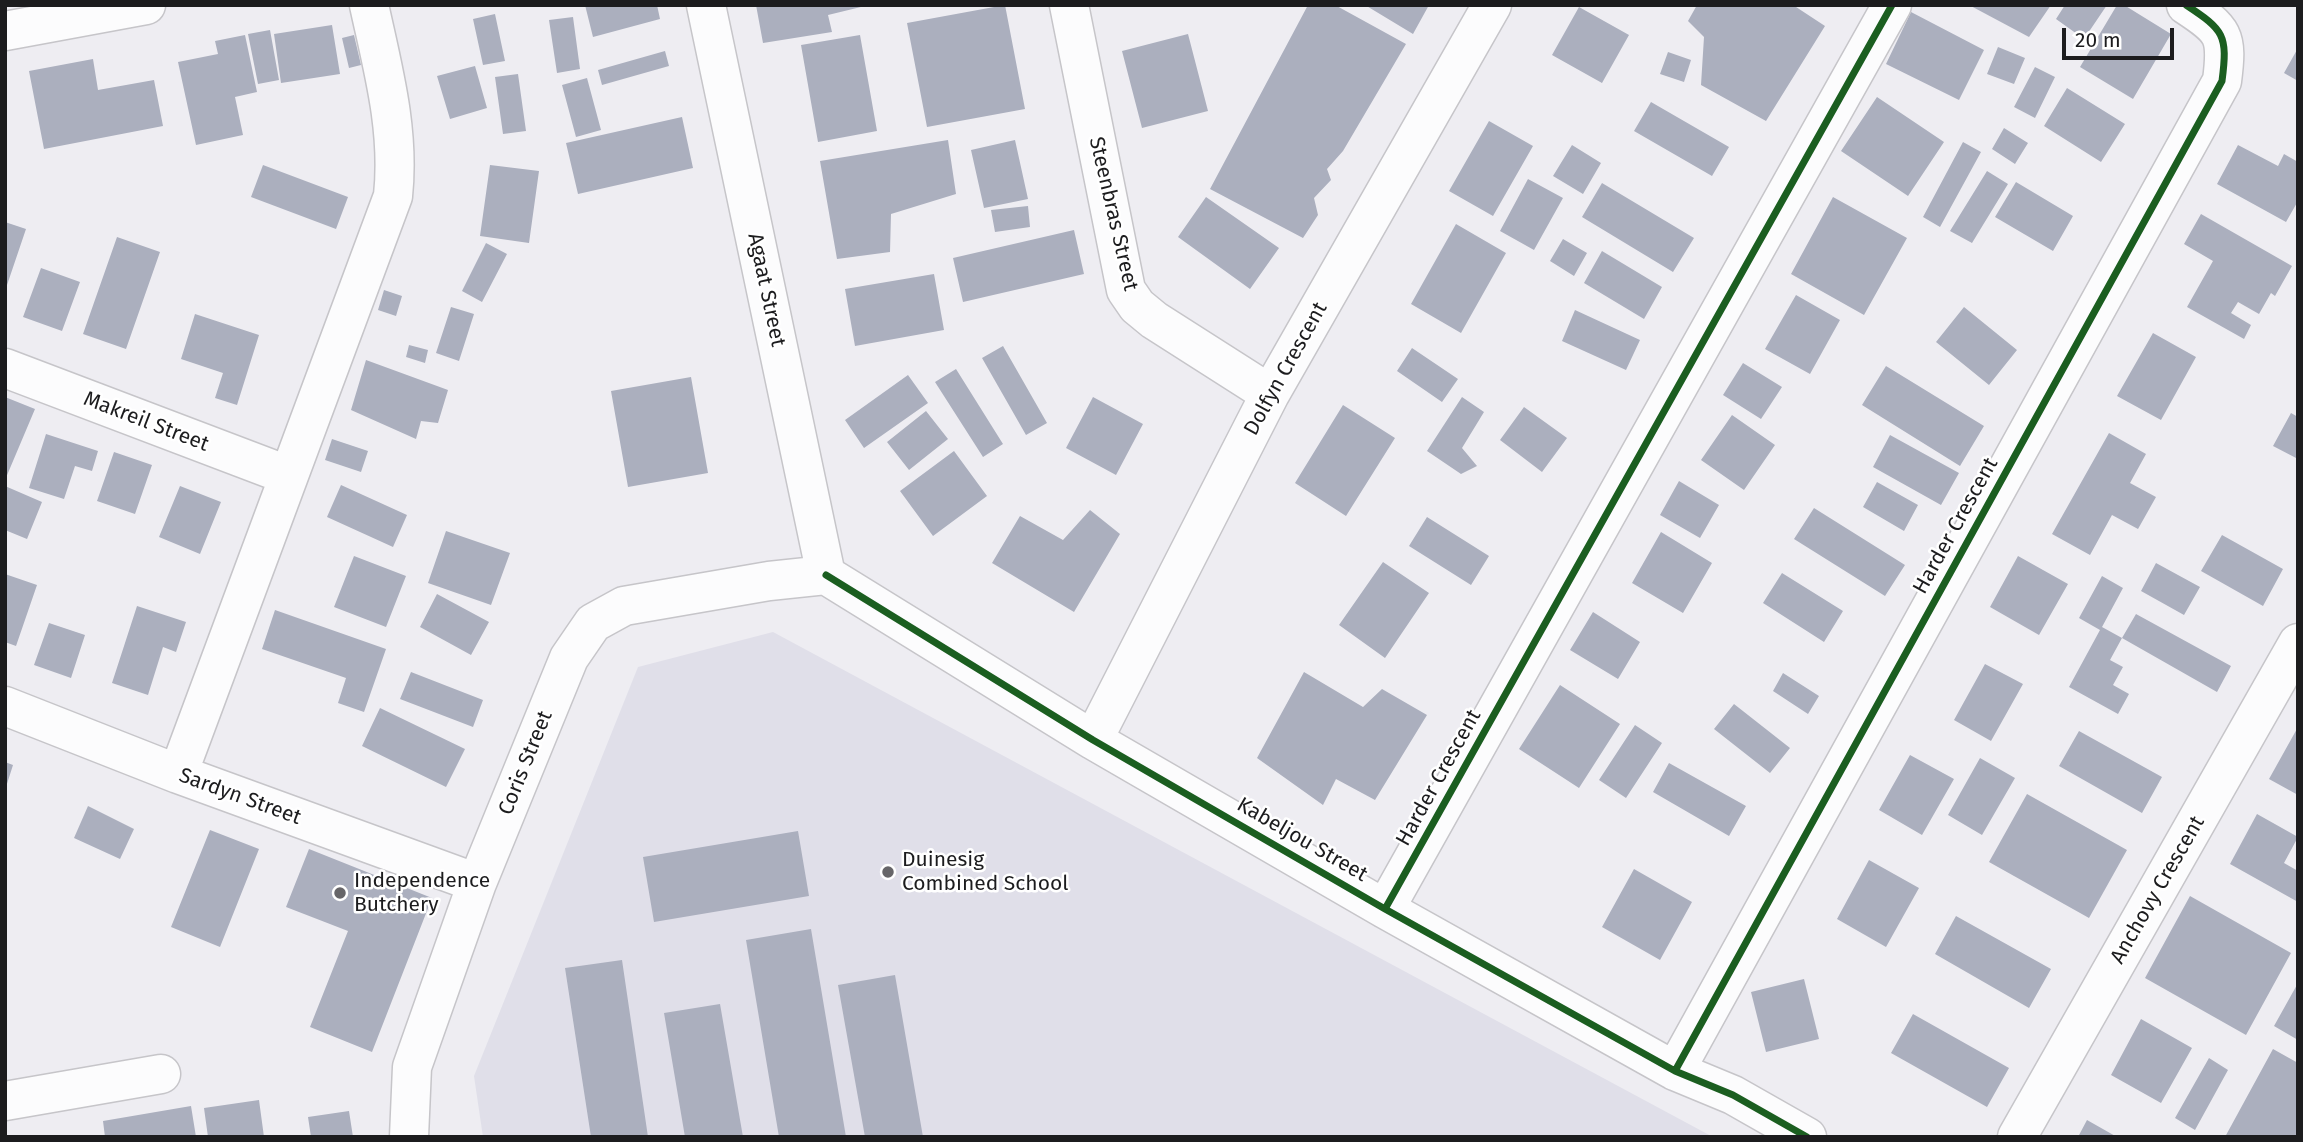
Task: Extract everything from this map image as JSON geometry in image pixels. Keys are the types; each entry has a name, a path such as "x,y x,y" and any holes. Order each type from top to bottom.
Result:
{"street":[{"path":"5,31 146,5"},
{"path":"178,774 394,196 397,159 393,115 369,5"},
{"name":"Agaat Street","path":"705,5 826,575"},
{"name":"Steenbras Street","path":"1069,5 1126,290 1137,306 1154,320 1270,394"},
{"name":"Dolfyn Crescent","path":"1093,740 1270,394 1492,5"},
{"name":"Harder Crescent","path":"1385,909 1892,5"},
{"name":"Harder Crescent","path":"1675,1071 2222,81 2226,52 2216,25 2186,5"},
{"name":"Makreil Street","path":"5,368 288,475"},
{"name":"Kabeljou Street","path":"826,575 1093,740 1385,909 1675,1071 1733,1095 1807,1137"},
{"name":"Coris Street","path":"409,1137 412,1067 477,883 569,658 593,623 624,606 769,581 826,575"},
{"name":"Anchovy Crescent","path":"2017,1137 2298,643"},
{"name":"Sardyn Street","path":"5,706 178,774 477,883"},
{"path":"5,1101 161,1074"}],"shaded area":[{"name":"Duinesig Combined School","path":"773,632 1713,1137 483,1137 474,1076 638,667"}],"building":[{"path":"585,5 657,5 660,19 593,37"},
{"path":"756,5 865,6 828,15 832,32 763,43"},
{"path":"1005,5 1025,109 927,127 907,23"},
{"path":"1308,5 1335,5 1406,44 1343,151 1327,169 1331,180 1314,198 1318,215 1303,238 1210,189"},
{"path":"1365,5 1429,5 1413,34"},
{"path":"1697,5 1793,5 1825,26 1766,121 1701,85 1704,37 1688,21"},
{"path":"1969,5 2051,5 2029,37"},
{"path":"2065,5 2107,5 2084,39 2056,19"},
{"path":"2117,5 2124,5 2171,34 2133,99 2080,67"},
{"path":"1579,7 1629,35 1602,83 1552,55"},
{"path":"1911,12 1984,50 1959,100 1886,64"},
{"path":"495,14 505,61 483,65 473,19"},
{"path":"573,17 580,69 557,73 549,20"},
{"path":"332,25 340,74 281,83 274,34"},
{"path":"270,30 279,80 258,84 248,34"},
{"path":"1188,34 1208,111 1142,128 1122,51"},
{"path":"245,35 257,92 235,97 243,135 196,145 178,62 218,54 215,41"},
{"path":"354,35 361,65 349,68 342,38"},
{"path":"860,35 877,131 818,142 801,45"},
{"path":"1998,47 2025,58 2014,84 1987,74"},
{"path":"2298,48 2298,81 2284,73"},
{"path":"665,51 669,66 602,85 598,70"},
{"path":"1668,52 1691,60 1684,82 1660,74"},
{"path":"93,59 98,90 154,80 163,126 44,149 29,71"},
{"path":"475,66 487,108 450,119 437,76"},
{"path":"2035,67 2055,77 2035,118 2014,107"},
{"path":"518,74 526,131 503,134 495,77"},
{"path":"587,78 601,130 576,137 562,85"},
{"path":"2067,88 2125,124 2101,162 2044,126"},
{"path":"1877,97 1944,142 1908,196 1841,151"},
{"path":"1651,102 1729,147 1712,176 1634,131"},
{"path":"682,117 693,168 578,194 566,143"},
{"path":"1489,121 1533,146 1493,216 1449,191"},
{"path":"2004,128 2028,143 2015,164 1992,149"},
{"path":"948,140 956,194 891,214 890,252 837,259 820,161"},
{"path":"1015,140 1028,199 984,208 971,150"},
{"path":"1963,142 1981,152 1940,227 1923,217"},
{"path":"1572,145 1601,163 1583,194 1553,176"},
{"path":"2238,145 2278,166 2284,154 2298,162 2298,201 2286,222 2217,184"},
{"path":"263,165 348,197 336,229 251,197"},
{"path":"490,165 539,171 529,243 480,236"},
{"path":"1987,171 2008,184 1972,243 1950,231"},
{"path":"1528,179 1563,198 1534,250 1500,231"},
{"path":"2016,182 2073,216 2053,251 1995,217"},
{"path":"1602,183 1694,238 1673,272 1582,217"},
{"path":"1206,197 1279,248 1250,289 1178,237"},
{"path":"1833,197 1907,238 1864,315 1791,274"},
{"path":"1028,206 1030,227 995,232 991,210"},
{"path":"2201,214 2292,266 2275,296 2271,293 2259,314 2238,302 2231,313 2251,325 2244,339 2187,307 2213,261 2184,244"},
{"path":"5,222 26,229 6,288 5,288"},
{"path":"1456,224 1506,253 1461,333 1411,304"},
{"path":"1074,230 1084,274 963,302 953,258"},
{"path":"117,237 160,252 126,349 83,334"},
{"path":"1563,239 1587,253 1574,276 1550,261"},
{"path":"486,243 507,254 482,302 462,291"},
{"path":"1602,251 1662,287 1644,319 1584,283"},
{"path":"41,268 80,282 62,331 23,317"},
{"path":"934,274 944,330 855,346 845,289"},
{"path":"384,290 402,296 396,316 378,310"},
{"path":"1796,295 1840,320 1810,374 1765,349"},
{"path":"451,307 474,314 459,361 436,353"},
{"path":"1964,307 2017,350 1989,385 1936,342"},
{"path":"1575,310 1640,340 1626,370 1562,341"},
{"path":"195,314 259,335 237,405 215,398 223,373 181,359"},
{"path":"2153,333 2196,357 2161,420 2117,396"},
{"path":"409,345 428,350 425,363 406,357"},
{"path":"1003,346 1047,423 1026,435 982,358"},
{"path":"1412,348 1458,379 1442,402 1397,371"},
{"path":"366,360 448,390 438,423 421,421 416,439 351,410"},
{"path":"1743,363 1782,387 1761,419 1723,395"},
{"path":"1886,366 1984,426 1960,466 1862,405"},
{"path":"956,369 1003,444 983,457 935,382"},
{"path":"908,375 928,403 864,448 845,420"},
{"path":"691,377 708,473 628,487 611,391"},
{"path":"5,397 35,409 5,480"},
{"path":"1093,397 1143,424 1116,475 1066,448"},
{"path":"1462,397 1484,412 1462,448 1477,466 1461,474 1427,451"},
{"path":"1343,405 1395,438 1346,516 1295,483"},
{"path":"1524,407 1567,438 1542,472 1500,440"},
{"path":"926,411 948,439 909,470 887,442"},
{"path":"2291,413 2298,417 2298,459 2273,446"},
{"path":"1732,415 1775,445 1744,490 1701,460"},
{"path":"2109,433 2146,454 2130,483 2156,497 2138,529 2112,515 2090,555 2052,534"},
{"path":"46,434 98,451 92,471 75,466 64,499 29,488"},
{"path":"1890,435 1959,473 1941,505 1873,467"},
{"path":"332,439 368,451 361,472 325,460"},
{"path":"954,451 987,496 933,536 900,491"},
{"path":"114,452 152,465 135,514 97,501"},
{"path":"1679,481 1719,505 1700,538 1660,515"},
{"path":"1877,482 1918,505 1904,531 1863,507"},
{"path":"341,485 407,515 393,547 327,517"},
{"path":"5,486 42,502 27,539 5,530"},
{"path":"180,486 221,502 200,554 159,537"},
{"path":"1814,508 1905,565 1885,596 1794,539"},
{"path":"1090,510 1120,534 1074,612 992,563 1020,516 1063,540"},
{"path":"1427,517 1489,556 1471,585 1409,546"},
{"path":"446,531 510,553 491,605 428,583"},
{"path":"1661,532 1712,563 1683,613 1632,583"},
{"path":"2222,535 2283,569 2263,606 2201,571"},
{"path":"354,556 406,576 386,627 334,607"},
{"path":"2018,556 2068,584 2039,635 1990,607"},
{"path":"1383,562 1429,593 1385,658 1339,625"},
{"path":"2156,563 2200,587 2184,615 2141,591"},
{"path":"1782,573 1843,611 1824,642 1763,603"},
{"path":"5,574 37,585 16,646 5,642"},
{"path":"2102,576 2123,588 2102,627 2122,638 2110,660 2123,667 2113,685 2129,694 2118,714 2069,687 2100,630 2079,618"},
{"path":"437,594 489,622 471,655 420,627"},
{"path":"137,606 186,622 176,652 163,647 148,695 112,683"},
{"path":"275,610 386,649 364,712 338,703 346,678 262,649"},
{"path":"1593,612 1640,642 1618,679 1570,650"},
{"path":"2136,614 2231,666 2217,692 2122,638"},
{"path":"49,623 85,635 71,678 34,665"},
{"path":"1985,664 2023,684 1991,741 1954,720"},
{"path":"411,672 483,700 473,727 400,699"},
{"path":"1304,672 1363,707 1382,689 1427,715 1375,800 1336,779 1323,805 1257,758"},
{"path":"1783,673 1819,696 1808,714 1773,691"},
{"path":"1560,685 1620,724 1579,788 1519,749"},
{"path":"1734,704 1790,748 1770,773 1714,729"},
{"path":"380,708 465,749 446,787 362,746"},
{"path":"1635,725 1662,743 1626,798 1599,780"},
{"path":"2298,727 2298,795 2269,779"},
{"path":"2079,731 2162,777 2142,813 2059,766"},
{"path":"1910,755 1954,779 1922,835 1879,810"},
{"path":"1980,758 2015,778 1982,835 1948,815"},
{"path":"5,762 13,765 6,787 5,787"},
{"path":"1669,763 1746,806 1729,836 1653,792"},
{"path":"2027,794 2127,850 2089,918 1989,862"},
{"path":"88,806 134,829 120,859 74,838"},
{"path":"2257,814 2298,837 2284,863 2298,871 2298,902 2230,864"},
{"path":"210,830 259,849 220,947 171,927"},
{"path":"798,831 809,896 654,922 643,857"},
{"path":"309,849 432,898 372,1052 310,1027 348,931 286,907"},
{"path":"1869,860 1919,888 1886,947 1837,919"},
{"path":"1634,869 1692,902 1660,960 1602,927"},
{"path":"2190,896 2291,953 2246,1035 2145,978"},
{"path":"1956,916 2051,969 2029,1008 1935,954"},
{"path":"811,929 846,1137 779,1137 746,940"},
{"path":"622,960 648,1137 591,1137 565,968"},
{"path":"895,975 923,1137 865,1137 838,985"},
{"path":"1804,979 1819,1039 1766,1052 1751,992"},
{"path":"2298,983 2298,1040 2274,1026"},
{"path":"720,1004 743,1137 685,1137 664,1013"},
{"path":"1913,1014 2009,1068 1987,1107 1891,1053"},
{"path":"2141,1019 2192,1048 2161,1103 2111,1075"},
{"path":"2273,1049 2298,1063 2298,1137 2225,1137"},
{"path":"2209,1058 2228,1070 2195,1130 2175,1118"},
{"path":"259,1100 264,1137 208,1137 204,1108"},
{"path":"191,1106 196,1137 105,1137 103,1121"},
{"path":"349,1111 353,1137 311,1137 308,1117"},
{"path":"2087,1120 2117,1137 2078,1137"}],"cycle path":[{"path":"1385,909 1892,5"},
{"path":"1675,1071 2222,81 2224,53 2220,35 2216,28 2186,5"},
{"path":"826,575 1093,740 1385,909 1675,1071 1733,1095 1807,1137"}],"place":[{"name":"Duinesig Combined School","path":"888,872"},
{"name":"Independence Butchery","path":"340,893"}]}
